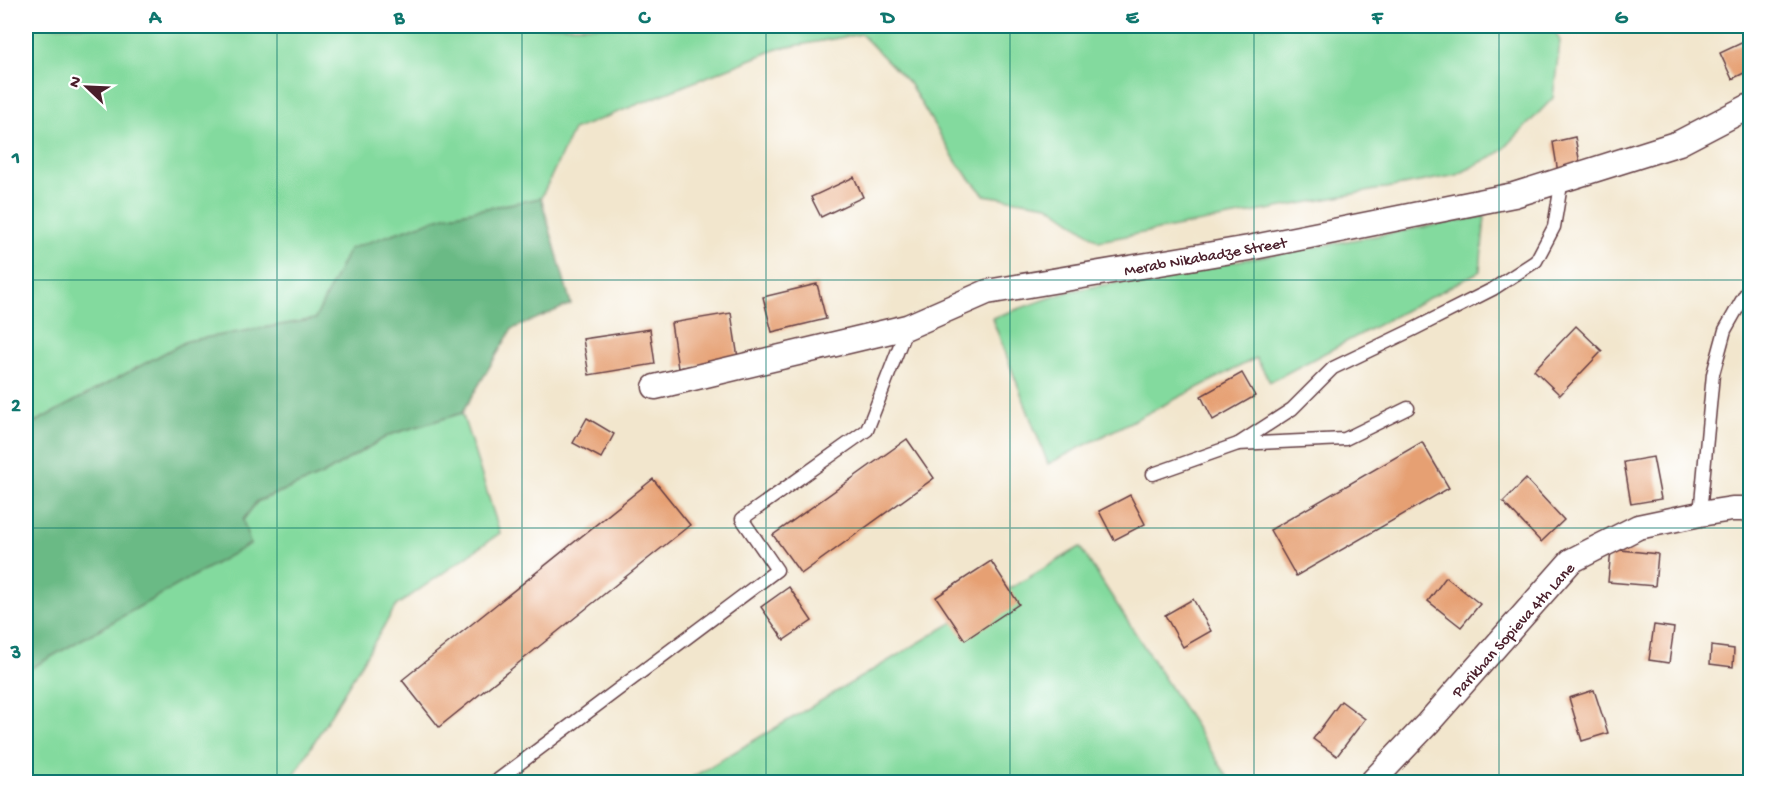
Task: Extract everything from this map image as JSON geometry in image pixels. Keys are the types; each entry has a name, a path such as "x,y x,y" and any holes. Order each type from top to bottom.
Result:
{"street":[{"name":"Merab Nikabadze Street","path":"655,387 907,327 987,292 1260,246 1514,195 1679,143 1750,106"},
{"name":"Parikhan Sopieva 4th Lane","path":"1372,783 1571,561 1638,527 1700,514 1750,509"}],"lane":[{"path":"1153,474 1238,444 1292,409 1333,368 1493,289 1536,261 1554,226 1562,179"},
{"path":"1700,514 1713,374 1725,330 1750,286"},
{"path":"495,783 777,570 742,519 867,430 907,327"},
{"path":"1238,444 1345,439 1408,408"}],"green space":[{"path":"26,26 1552,26 1560,41 1553,98 1502,151 1457,175 1099,241 1048,205 984,195 957,163 909,83 861,34 777,49 573,130 541,198 445,216 349,249 315,319 187,341 26,427"},
{"path":"541,198 571,304 512,329 462,413 389,435 322,475 257,501 243,520 250,544 26,671 26,427 187,341 315,319 349,249 445,216"},
{"path":"1485,216 1480,271 1270,382 1256,358 1048,464 992,318 1070,291"},
{"path":"462,413 500,533 396,606 290,782 26,782 26,671 250,544 243,520 257,502 322,475 389,435"},
{"path":"1080,547 1231,782 684,782"}],"building":[{"path":"1750,39 1750,70 1732,79 1720,53"},
{"path":"1575,137 1581,169 1558,173 1553,142"},
{"path":"854,177 863,197 821,217 811,197"},
{"path":"817,284 826,319 772,332 763,297"},
{"path":"731,313 738,358 678,368 671,323"},
{"path":"1576,326 1602,351 1560,395 1534,370"},
{"path":"650,329 655,364 589,375 583,339"},
{"path":"1242,373 1255,396 1213,420 1201,396"},
{"path":"587,418 614,434 601,458 573,443"},
{"path":"907,439 934,478 801,574 773,535"},
{"path":"1422,442 1449,488 1296,576 1270,530"},
{"path":"1653,457 1661,499 1631,504 1624,462"},
{"path":"653,479 690,525 439,727 402,680"},
{"path":"1526,479 1564,520 1541,542 1503,502"},
{"path":"1130,495 1145,524 1114,540 1099,511"},
{"path":"1611,549 1658,554 1655,586 1608,582"},
{"path":"991,561 1019,604 965,640 936,597"},
{"path":"1446,577 1480,604 1461,627 1428,601"},
{"path":"789,587 812,621 784,640 761,607"},
{"path":"1193,599 1211,631 1183,647 1165,615"},
{"path":"1654,625 1674,628 1669,663 1649,660"},
{"path":"1711,646 1734,649 1733,667 1710,664"},
{"path":"1594,690 1608,733 1582,741 1569,698"},
{"path":"1341,701 1365,719 1337,756 1313,739"}]}
